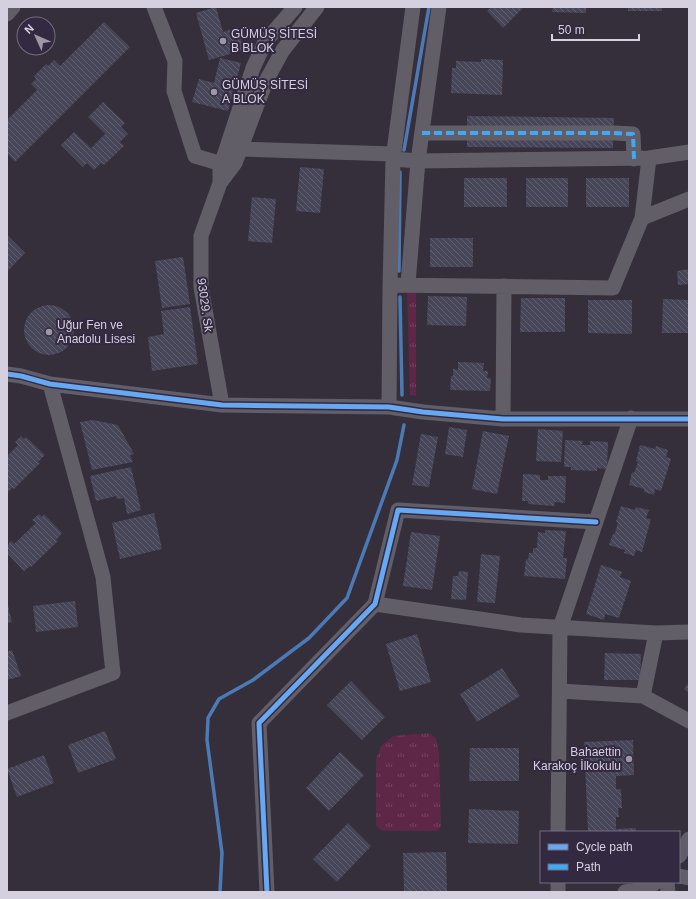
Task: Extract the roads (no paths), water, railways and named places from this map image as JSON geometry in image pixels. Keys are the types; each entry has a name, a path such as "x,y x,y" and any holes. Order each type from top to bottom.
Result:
{"street":[{"path":"7,14 13,7"},
{"path":"154,7 175,61 174,91 195,156 222,164"},
{"name":"93029. Sk","path":"220,183 220,168 253,68 265,42 295,7"},
{"name":"93029. Sk","path":"222,405 200,287 201,236 220,183 235,163 266,81 283,50 318,7"},
{"path":"389,407 393,156 413,7"},
{"path":"408,284 418,161 439,7"},
{"path":"259,54 277,62"},
{"path":"422,133 633,134 634,159"},
{"path":"240,149 393,156 418,161 634,159 689,152"},
{"path":"390,284 613,288 642,218 649,158"},
{"path":"642,218 689,200"},
{"path":"503,419 504,286"},
{"path":"12,373 50,384 222,405 389,407 423,412 503,419 689,419"},
{"path":"7,712 113,673 103,577 50,384"},
{"path":"558,831 560,628 631,418"},
{"path":"267,892 259,723 375,604 398,510 596,522"},
{"path":"375,604 521,625 656,633 689,632"},
{"path":"643,696 656,633"},
{"path":"560,691 643,696 689,721"},
{"path":"680,854 689,839"},
{"path":"625,892 648,889 655,883"}],"waterway":[{"path":"404,150 429,7"},
{"path":"399,271 400,172"},
{"path":"400,297 402,395"},
{"path":"220,892 222,853 207,740 208,718 219,699 253,680 309,638 347,598 397,460 404,425"}],"place":[{"name":"GÜMÜŞ SİTESİ B BLOK","path":"223,41"},
{"name":"GÜMÜŞ SİTESİ A BLOK","path":"214,92"},
{"name":"Uğur Fen ve Anadolu Lisesi","path":"49,332"},
{"name":"Bahaettin Karakoç İlkokulu","path":"629,759"}]}
